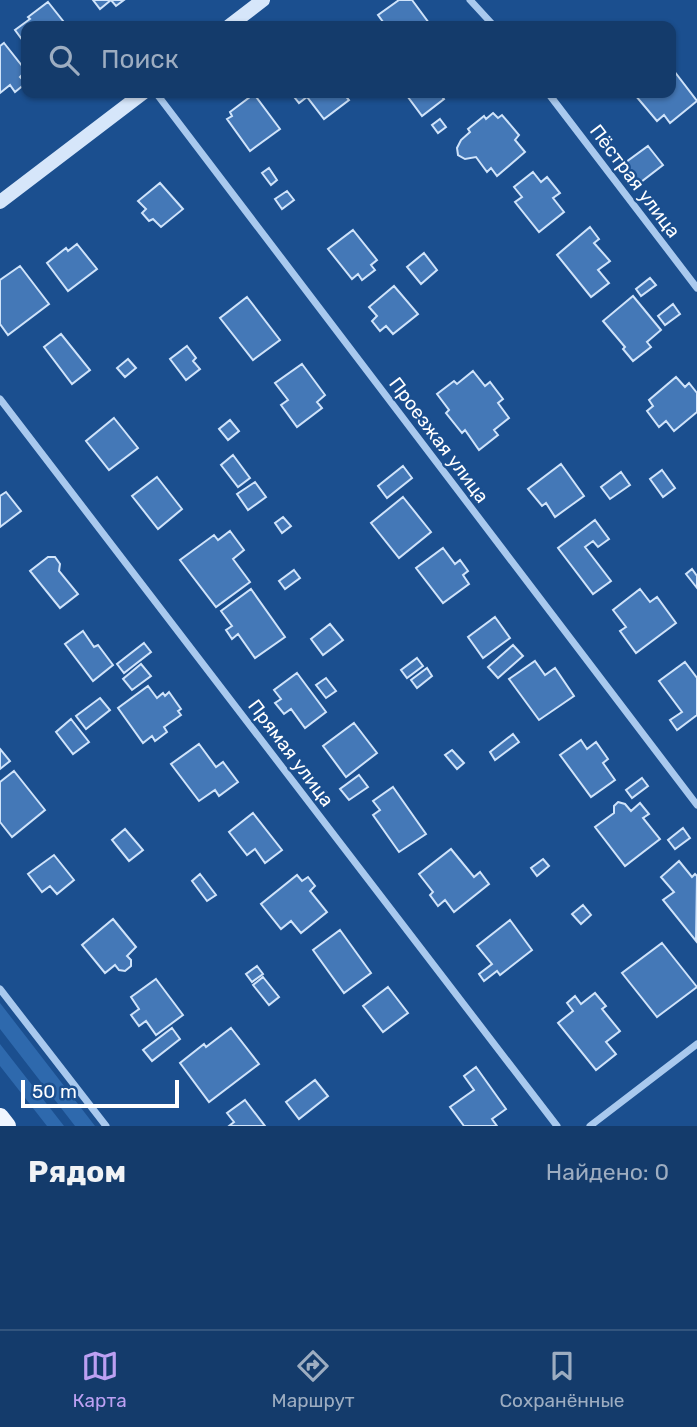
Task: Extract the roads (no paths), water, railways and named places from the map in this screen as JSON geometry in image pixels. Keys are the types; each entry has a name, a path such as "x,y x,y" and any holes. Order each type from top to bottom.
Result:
{"main road":[{"path":"0,1117 7,1126"}],"street":[{"path":"236,21 263,0"},
{"path":"470,0 489,21"},
{"path":"0,202 135,98"},
{"name":"Проезжая улица","path":"160,98 697,805"},
{"name":"Пёстрая улица","path":"552,98 697,288"},
{"name":"Прямая улица","path":"0,399 557,1126"},
{"path":"0,989 106,1126"},
{"path":"590,1126 697,1044"}]}
